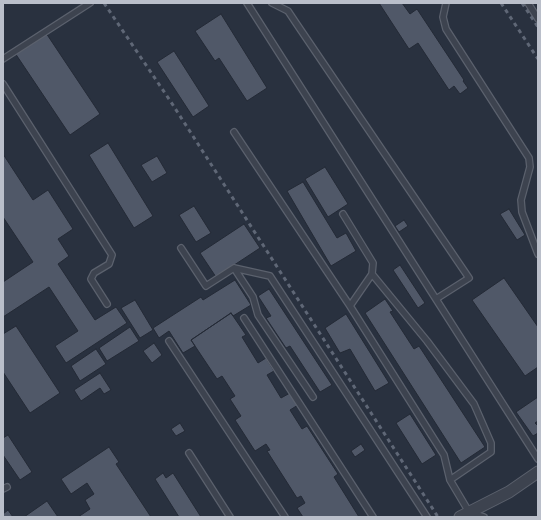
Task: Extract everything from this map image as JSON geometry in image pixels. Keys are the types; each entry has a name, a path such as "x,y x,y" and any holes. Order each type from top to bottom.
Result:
{"street":[{"path":"465,515 509,492 538,472"}],"lane":[{"path":"3,59 90,3"},
{"path":"247,3 538,459"},
{"path":"272,3 288,11 296,22 468,278 436,299"},
{"path":"446,3 443,17 446,29 529,158 530,167 521,200 522,212 538,254"},
{"path":"528,3 538,19"},
{"path":"3,84 112,255 109,264 94,273 91,279 106,304"},
{"path":"234,132 350,306 444,455 450,480 465,515 484,517"},
{"path":"343,214 374,263 372,274 350,306"},
{"path":"181,248 206,286 234,268 270,276 427,517"},
{"path":"234,268 253,297 258,315 313,397"},
{"path":"372,274 427,341 474,404 491,443 491,452 450,480"},
{"path":"244,318 374,517"},
{"path":"169,341 285,517"},
{"path":"189,453 230,517"}],"building":[{"path":"379,3 402,3 410,14 417,9 468,88 460,94 454,86 449,90 418,43 409,49"},
{"path":"221,14 267,88 247,101 219,58 215,61 195,31"},
{"path":"46,33 100,114 70,135 15,53"},
{"path":"174,51 209,106 193,117 157,62"},
{"path":"108,143 153,216 134,228 89,155"},
{"path":"3,154 33,200 48,190 73,229 58,239 69,256 58,264 95,320 116,307 127,323 66,363 55,346 78,331 49,287 3,317 3,282 33,262 3,217"},
{"path":"157,156 167,173 152,182 141,165"},
{"path":"325,167 348,204 328,217 305,179"},
{"path":"303,182 337,238 346,233 356,251 331,266 287,191"},
{"path":"194,206 211,233 196,242 179,215"},
{"path":"509,209 525,235 517,240 500,214"},
{"path":"404,220 408,226 399,232 395,226"},
{"path":"244,224 260,248 216,277 200,253"},
{"path":"400,265 425,303 418,308 393,270"},
{"path":"504,278 538,327 538,367 525,376 472,300"},
{"path":"235,280 251,305 233,316 231,313 191,340 195,346 183,353 169,331 159,338 153,328 201,297 203,300"},
{"path":"269,289 332,385 320,392 290,346 286,348 266,318 271,316 258,296"},
{"path":"385,299 393,311 390,312 414,349 419,346 485,447 461,463 365,313"},
{"path":"135,300 153,330 140,338 121,308"},
{"path":"231,313 246,335 242,337 258,363 266,358 274,371 267,375 281,398 290,393 298,405 290,410 302,429 307,426 338,474 334,477 359,517 303,517 297,508 305,503 301,496 297,498 267,451 270,450 266,444 255,451 235,420 241,416 230,399 235,396 222,376 217,379 191,340"},
{"path":"346,314 389,383 375,391 350,349 340,353 325,328"},
{"path":"16,326 60,393 30,413 3,372 3,334"},
{"path":"130,327 139,341 107,361 99,348"},
{"path":"154,343 162,355 152,363 143,351"},
{"path":"96,349 106,364 80,381 71,366"},
{"path":"100,373 111,390 104,394 100,388 81,401 74,390"},
{"path":"538,397 538,421 535,423 538,426 538,433 533,436 516,412"},
{"path":"410,414 436,455 422,464 396,423"},
{"path":"180,423 185,431 176,436 171,429"},
{"path":"8,435 32,472 20,480 3,455 3,438"},
{"path":"361,444 365,450 355,457 351,451"},
{"path":"109,447 119,462 116,464 151,517 78,517 90,509 85,500 94,494 87,483 71,494 61,479"},
{"path":"163,473 166,478 173,473 201,517 179,517 155,479"},
{"path":"47,501 58,517 24,517"},
{"path":"8,510 13,517 3,517 3,514"}],"railway":[{"path":"104,3 171,102 438,517"},
{"path":"501,3 538,59"},
{"path":"522,3 538,27"}]}
